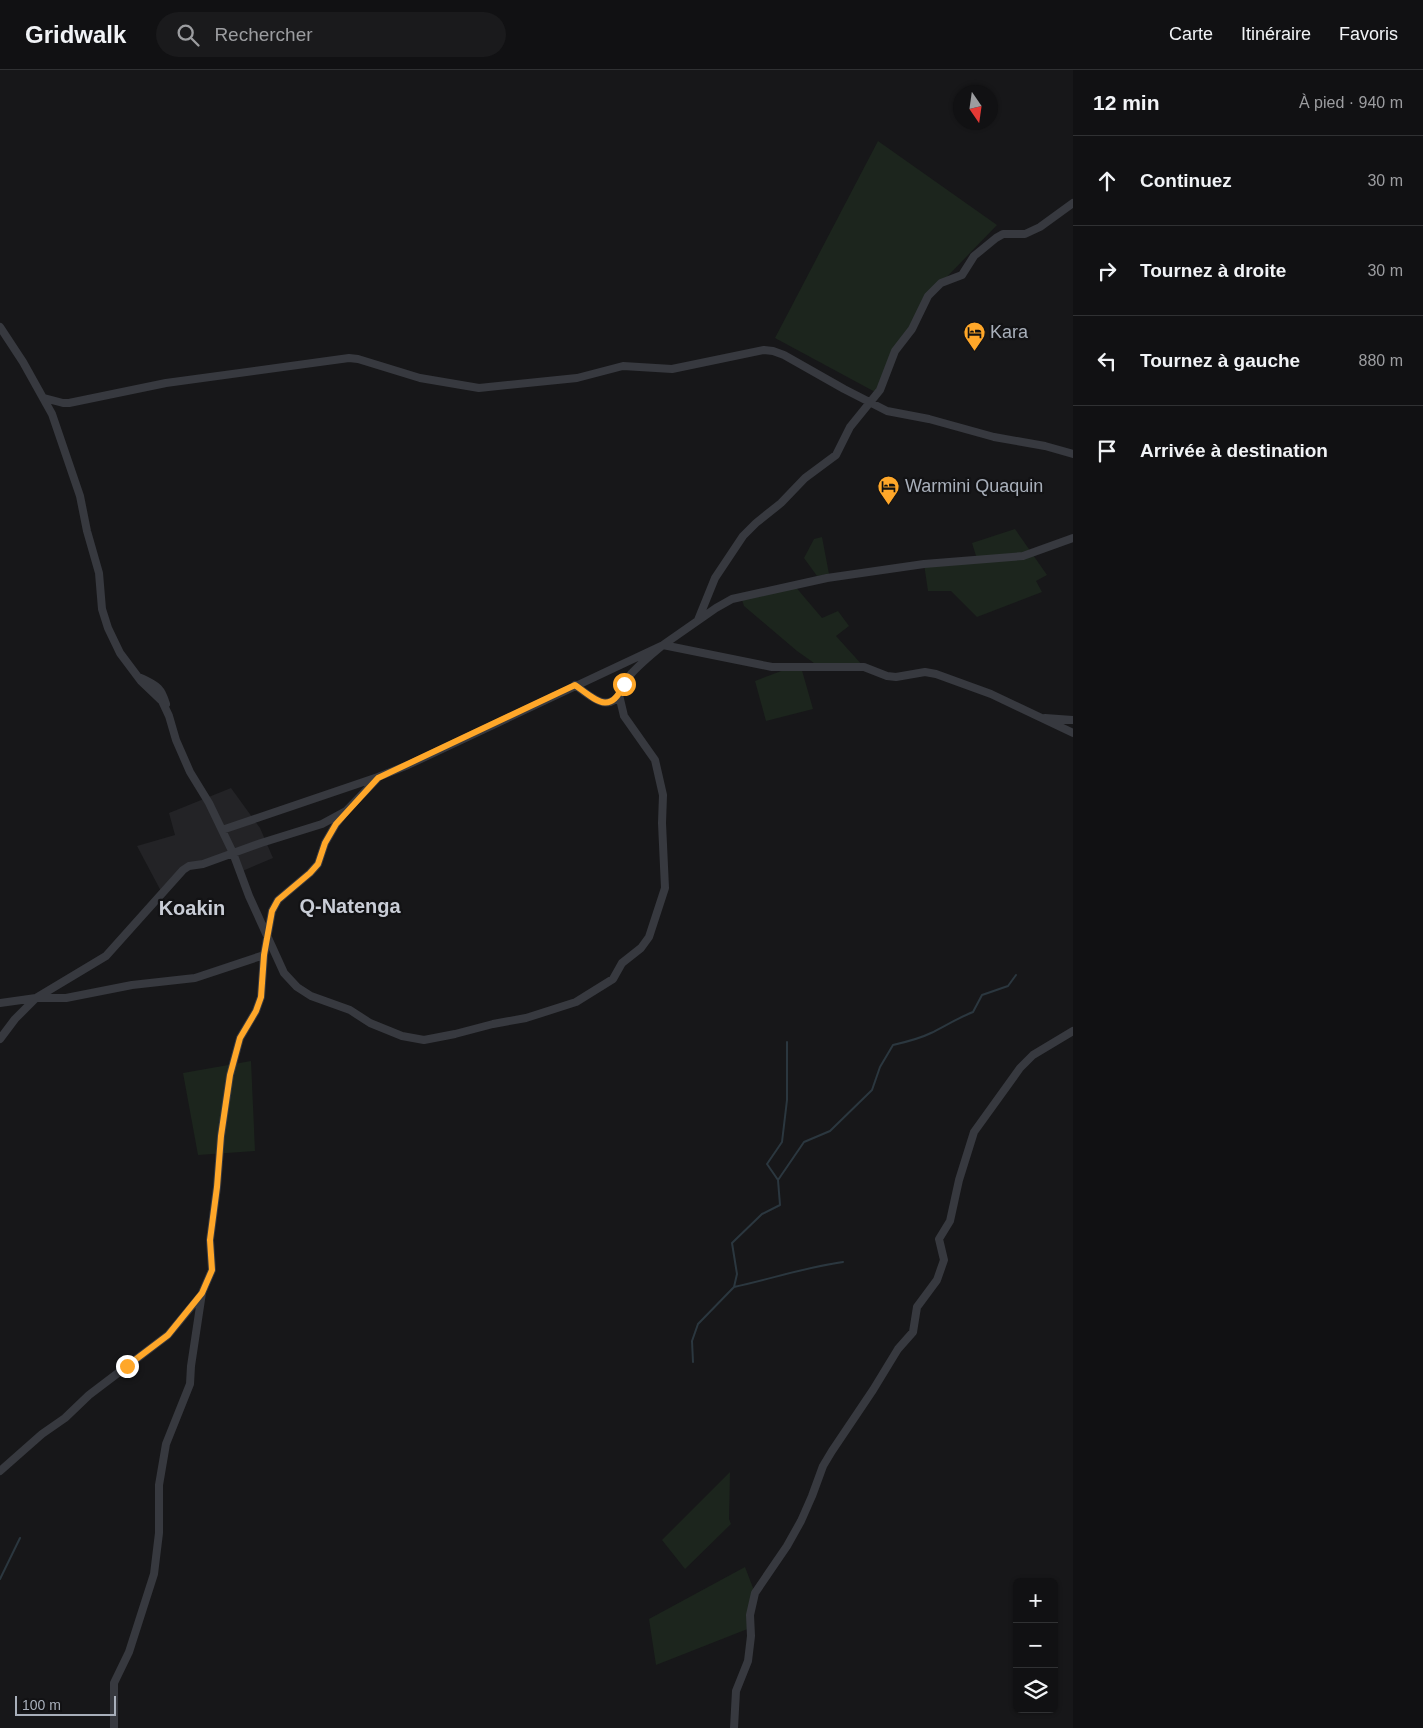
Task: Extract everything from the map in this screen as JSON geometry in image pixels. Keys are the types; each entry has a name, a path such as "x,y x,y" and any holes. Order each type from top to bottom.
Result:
{"street":[{"path":"698,620 715,578 743,536 781,503 805,478 836,455 850,427 880,390 895,351 912,329 928,296 940,283 962,275 974,256 996,238 1003,234 1025,234 1040,227 1073,203"},
{"path":"0,327 52,414 80,496 87,531 99,572 102,609 108,628 120,653 137,676 162,701 170,716 176,740 190,772 209,804 233,853 249,896 284,973 297,987 311,996 350,1010 378,1026 402,1036 424,1040 526,1018 576,1002 613,979 622,963 641,948 649,937 665,888 662,823 663,795 655,760 624,716 619,695"},
{"path":"44,398 69,403 166,383 349,358 420,378 479,388 577,378 623,366 672,369 764,350 784,355 887,411 929,419 994,437 1045,446 1073,454"},
{"path":"575,685 596,701 605,703 614,700 631,674 662,645 732,599 847,575 924,564 1022,556 1073,538"},
{"path":"222,830 378,778 662,645 772,667 864,667 887,676 896,677 925,672 936,674 991,694 1073,733"},
{"path":"1038,717 1073,720"},
{"path":"114,1728 114,1683 129,1652 154,1574 159,1533 159,1485 166,1444 190,1384 202,1293 212,1270 210,1240 221,1136 230,1075 240,1038 256,1011 261,997 264,955 272,911 278,900 318,864 325,843 336,824 378,778"},
{"path":"0,1040 15,1018 36,998 106,956 183,870 189,866 203,864 322,824 346,811"},
{"path":"0,1003 36,998 66,998 132,985 194,978 264,955"},
{"path":"734,1728 736,1692 748,1661 751,1636 750,1615 755,1594 801,1521 823,1466 832,1451 898,1349 913,1332 916,1307 937,1280 944,1260 940,1239 950,1221 959,1180 974,1132 1020,1068 1039,1051 1073,1031"},
{"path":"0,1471 42,1434 65,1418 89,1395 168,1335 202,1293"}],"shaded area":[{"path":"878,141 997,225 941,283 895,351 877,393 775,338"},
{"path":"1015,529 1047,575 1036,581 1042,592 977,617 951,591 928,591 924,564 977,559 972,543"},
{"path":"822,537 829,574 817,576 804,558 814,539"},
{"path":"794,585 822,618 838,611 849,626 836,636 864,667 814,663 744,606 741,597"},
{"path":"792,667 801,667 813,709 766,721 755,681"},
{"path":"231,788 260,828 273,858 240,872 232,853 189,866 162,893 137,846 175,835 169,813"},
{"path":"251,1061 255,1151 198,1155 183,1073"},
{"path":"730,1472 729,1519 731,1524 685,1569 662,1540"},
{"path":"745,1567 755,1593 750,1628 656,1665 649,1619"}],"waterway":[{"path":"693,1362 692,1341 698,1324 734,1287 737,1274 732,1243 762,1214 780,1205 778,1180 804,1142 830,1131 872,1090 880,1067 893,1045 926,1035 973,1012 982,995 1008,986 1016,975"},
{"path":"778,1180 767,1164 782,1142 787,1100 787,1042"},
{"path":"734,1287 843,1262"},
{"path":"0,1579 20,1538"}],"place":[{"name":"Kara","path":"974,351"},
{"name":"Warmini Quaquin","path":"889,505"}],"district":[{"name":"Q-Natenga","path":"350,906"},
{"name":"Koakin","path":"192,908"}],"route":[{"path":"127,1366 168,1335 187,1314 202,1293 212,1270 211,1225 230,1075 240,1038 256,1011 261,997 264,955 272,911 278,900 318,864 325,843 336,824 378,778 575,685 596,701 605,703 614,700 619,695 624,684"}]}
